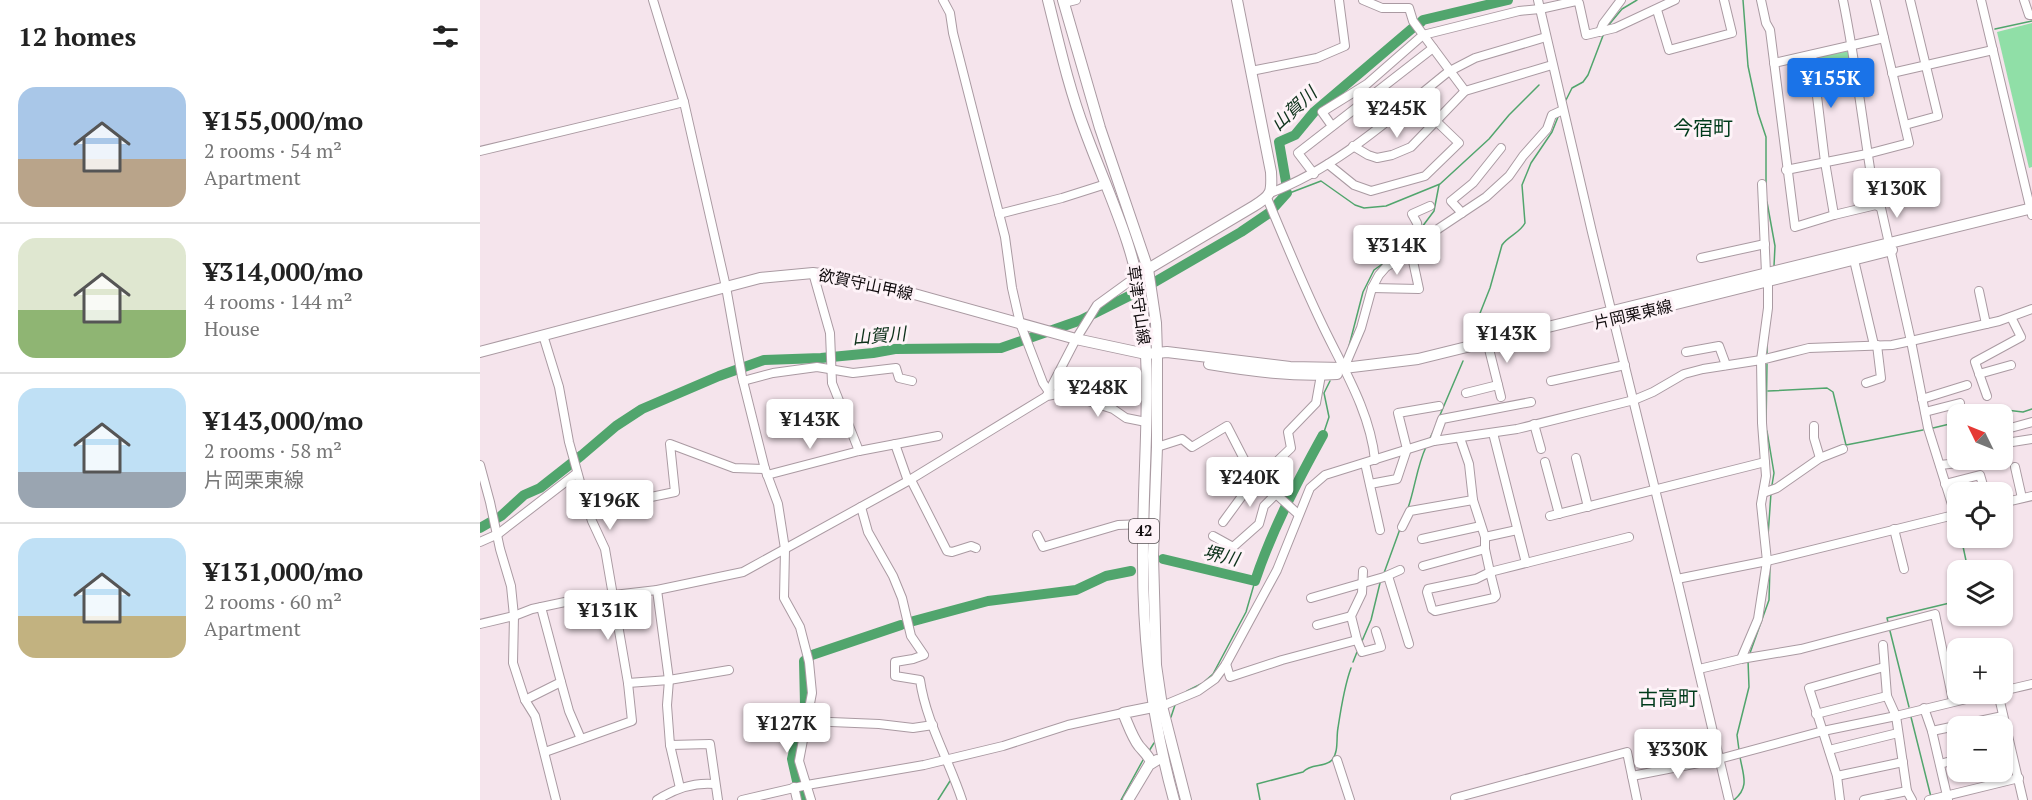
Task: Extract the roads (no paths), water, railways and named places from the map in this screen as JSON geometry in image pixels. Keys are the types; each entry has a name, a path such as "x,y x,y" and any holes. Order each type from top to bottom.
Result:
{"main road":[{"name":"草津守山線","path":"1048,0 1086,136 1126,237 1137,276 1144,315 1146,422 1143,580 1148,680 1186,800"},
{"path":"1148,269 1268,196 1271,172 1237,0"},
{"name":"草津守山線","path":"1063,2 1100,128 1148,269 1156,322 1158,354 1154,556 1156,665 1162,758 1174,800"},
{"name":"片岡栗東線","path":"1158,354 1162,357 1251,371 1321,375 1346,371 1418,359 1613,315 2032,212"},
{"name":"片岡栗東線","path":"1772,276 1854,260 1889,247"},
{"name":"欲賀守山甲線","path":"480,352 760,278 813,273 851,278 889,287 1076,339 1146,354"},
{"name":"片岡栗東線","path":"1146,354 1167,352 1290,367 1380,371 1428,364 1613,315"},
{"path":"1151,762 1139,746 1123,713 1158,707"},
{"path":"1128,800 1151,762 1162,758"}],"street":[{"path":"653,0 684,102 726,287 743,381 766,472 778,504 785,549 784,598 793,612 809,662 812,693 799,761 811,800"},
{"path":"943,0 950,13 952,33 1005,237 1012,288 1020,323 1048,394"},
{"path":"1063,2 1076,0"},
{"path":"1251,70 1317,58 1345,46 1339,0"},
{"path":"1363,0 1382,8 1409,8 1413,21 1448,72 1465,91"},
{"path":"1604,31 1603,24 1621,0"},
{"path":"1332,126 1322,112 1367,84 1423,35 1539,4 1576,1 1579,3 1586,35 1604,31 1657,10 1674,0"},
{"path":"1657,10 1669,50 1732,33 1724,0"},
{"path":"1761,0 1766,23 1770,30 1795,227 1876,205 1881,208 1925,412 1947,487"},
{"path":"1843,0 1853,46 1876,205"},
{"path":"1786,170 1909,143 1875,0"},
{"path":"1905,125 1938,116 1910,0"},
{"path":"1981,0 2032,212"},
{"path":"2024,0 2029,15 2032,15"},
{"path":"1539,4 1729,800"},
{"path":"1375,460 1369,430 1346,371 1320,320 1268,196 1314,174 1448,72 1475,58 1546,37"},
{"path":"1774,63 1884,38"},
{"path":"1314,174 1298,153 1432,48"},
{"path":"1892,73 1993,50"},
{"path":"1812,55 1834,215"},
{"path":"1353,146 1377,158 1392,155 1411,147 1465,91 1552,65"},
{"path":"480,151 684,102"},
{"path":"1365,102 1382,124"},
{"path":"1346,371 1372,288 1386,267 1411,252 1432,233 1486,198 1509,176 1547,129 1552,115 1563,110"},
{"path":"1328,164 1353,185 1371,192 1425,176 1459,143 1436,121"},
{"path":"1462,213 1451,201 1473,183 1502,148"},
{"path":"999,214 1106,184"},
{"path":"1741,659 1758,619 1767,561 1761,504 1766,476 1761,360 1772,276 1765,244 1762,184"},
{"path":"1420,244 1417,223 1412,214 1430,206"},
{"path":"1701,258 1765,244"},
{"path":"1372,288 1419,289 1411,252"},
{"path":"1854,260 1881,378 1866,383"},
{"path":"813,273 830,333 832,383 860,451"},
{"path":"480,624 541,607 614,594 657,590 743,572 909,481 1048,394 1076,339 1097,305 1137,276"},
{"path":"1979,291 1986,324"},
{"path":"1158,707 1198,692 1215,680 1277,570 1310,488 1325,475 1407,448 1493,433 1634,400 1653,393 1684,374 1761,360 1809,348 1911,341 1986,324 2032,309"},
{"path":"1987,396 1975,362 2021,337 2011,317"},
{"path":"543,335 560,387 569,442 578,474 589,510 605,549 628,683 632,721 545,752"},
{"path":"1686,352 1719,346 1726,365"},
{"path":"1489,349 1501,397"},
{"path":"1551,381 1625,365"},
{"path":"1979,374 2011,365"},
{"path":"743,381 773,373 817,366 853,372 896,368 899,378 912,381"},
{"path":"1223,522 1245,492 1291,448 1288,432 1316,404 1321,375"},
{"path":"1922,399 1967,385"},
{"path":"1466,393 1498,386"},
{"path":"1048,394 1070,395 1113,409 1126,418 1146,422"},
{"path":"1429,443 1442,419 1531,402"},
{"path":"1925,412 1960,403"},
{"path":"1370,484 1397,478 1407,448 1398,413 1439,406"},
{"path":"2032,422 2002,430 2006,443 2032,439"},
{"path":"1534,424 1541,449"},
{"path":"1157,447 1182,439 1192,447 1227,426 1246,463 1298,514"},
{"path":"1814,426 1814,438 1820,458"},
{"path":"1493,433 1526,563"},
{"path":"589,510 675,492 670,444 734,468 766,472 938,435"},
{"path":"1460,438 1469,464 1473,500 1485,537 1485,549 1490,572 1496,596 1435,611 1432,609 1428,589 1476,579 1490,572 1629,537"},
{"path":"896,444 909,481 947,551 952,552 972,546 976,548"},
{"path":"1763,493 1777,488 1820,458 1843,449"},
{"path":"1576,458 1588,507"},
{"path":"1545,462 1555,515 1765,462"},
{"path":"1365,463 1380,530"},
{"path":"1940,465 1947,464"},
{"path":"480,465 511,586 514,616 513,663 525,700 535,716 556,800"},
{"path":"2015,467 2022,498"},
{"path":"480,542 498,534 578,474"},
{"path":"1954,482 1980,475 1982,482"},
{"path":"1213,536 1233,547 1258,524 1264,506 1276,494"},
{"path":"2013,500 2032,496"},
{"path":"1402,526 1410,511 1473,500"},
{"path":"861,507 868,532 893,576 902,598 911,636 924,654 913,659 895,662 895,676 920,680 923,700 948,759 962,800"},
{"path":"1677,579 1767,561 1947,516"},
{"path":"1037,535 1043,547 1118,525 1144,524"},
{"path":"1422,539 1481,526"},
{"path":"1894,529 1904,569"},
{"path":"1485,537 1517,530"},
{"path":"1423,566 1485,549"},
{"path":"1311,598 1362,584 1400,570"},
{"path":"1363,571 1362,593 1351,616 1362,652 1381,647 1376,631"},
{"path":"1383,577 1409,644"},
{"path":"657,590 669,680 667,705 670,745 680,788"},
{"path":"541,607 569,711 581,739"},
{"path":"1699,669 1801,649 1935,614 1947,672"},
{"path":"1317,625 1351,616"},
{"path":"1226,664 1230,677 1357,640"},
{"path":"1883,645 1887,696 1896,717 1907,791 1912,800"},
{"path":"1840,800 1837,776 1809,688 1884,668"},
{"path":"628,683 669,680 729,670"},
{"path":"525,700 561,682"},
{"path":"2013,688 2032,684"},
{"path":"1816,714 1887,696"},
{"path":"1632,776 1719,759 1823,731 1896,717 1947,702"},
{"path":"2000,704 2003,716"},
{"path":"1924,708 1932,731 1947,798"},
{"path":"742,800 807,784 948,759 1003,746 1068,725 1123,713"},
{"path":"807,721 913,728 933,725"},
{"path":"1932,731 1947,728"},
{"path":"1829,750 1898,733"},
{"path":"670,745 710,744 718,800"},
{"path":"1455,798 1627,752 1637,800"},
{"path":"1337,760 1350,800"},
{"path":"1837,776 1903,762"},
{"path":"1940,764 1947,762"},
{"path":"2013,764 2024,800"},
{"path":"1929,800 1947,798 2019,778"},
{"path":"657,800 680,788 704,783 715,784"},
{"path":"794,787 797,800"},
{"path":"1864,800 1907,791"}],"waterway":[{"name":"山賀川","path":"1420,23 1423,20 1508,0"},
{"path":"1607,27 1622,9 1637,0"},
{"path":"1743,0 1748,66 1758,113 1766,137 1766,183"},
{"path":"1995,29 2032,21"},
{"name":"山賀川","path":"1286,182 1279,142 1295,135 1314,112 1415,26"},
{"path":"1566,100 1572,88 1583,82 1588,75 1604,33"},
{"path":"1287,194 1321,181 1355,205 1364,208 1386,206 1440,184 1489,139 1539,85"},
{"path":"1469,341 1490,288 1502,245 1525,223 1522,185 1531,163 1552,132 1558,117"},
{"path":"1422,227 1434,211 1439,185"},
{"name":"山賀川","path":"480,528 501,516 524,495 540,488 616,426 642,409 719,376 764,360 821,358 895,349 1001,348 1081,320 1141,290 1241,232 1269,213 1287,193"},
{"path":"1767,202 1775,246 1774,266"},
{"path":"1349,346 1363,292 1374,270 1405,248 1414,237"},
{"path":"1767,345 1767,353"},
{"path":"1440,415 1463,361"},
{"path":"1766,426 1767,364"},
{"path":"1323,435 1329,417 1324,393 1330,381"},
{"path":"1768,391 1827,388 1833,392 1846,445 1923,430"},
{"path":"2013,411 2023,412 2032,409"},
{"path":"1933,428 1947,425"},
{"path":"1429,440 1435,428"},
{"path":"1767,431 1774,473 1772,485"},
{"name":"堺川","path":"1163,559 1255,581 1286,506 1323,435"},
{"path":"1408,508 1426,447"},
{"path":"1768,536 1771,493"},
{"path":"1384,573 1400,529"},
{"path":"1963,548 1966,560"},
{"path":"1750,653 1769,600 1770,565"},
{"name":"堺川","path":"910,622 988,601 1076,590 1106,576 1131,571"},
{"path":"1205,681 1213,674 1246,612 1255,581"},
{"path":"1362,641 1371,620 1380,583"},
{"path":"1888,622 1887,618 1947,604"},
{"name":"堺川","path":"797,781 792,759 805,705 804,661 812,655 901,625"},
{"path":"1890,631 1909,707"},
{"path":"1353,662 1357,652"},
{"path":"1739,750 1737,735 1749,687 1748,660"},
{"path":"1260,800 1257,784 1303,772 1310,767 1326,764 1332,760 1336,753 1337,732 1351,668"},
{"path":"1187,691 1201,684"},
{"path":"1171,717 1175,705"},
{"path":"1911,717 1931,797"},
{"path":"1149,751 1154,743"},
{"path":"1734,800 1744,785 1740,757"},
{"path":"1121,800 1143,760"},
{"path":"938,800 950,781"},
{"name":"堺川","path":"800,791 803,800"}],"district":[{"name":"今宿町","path":"1703,128"},
{"name":"古高町","path":"1668,698"}]}
